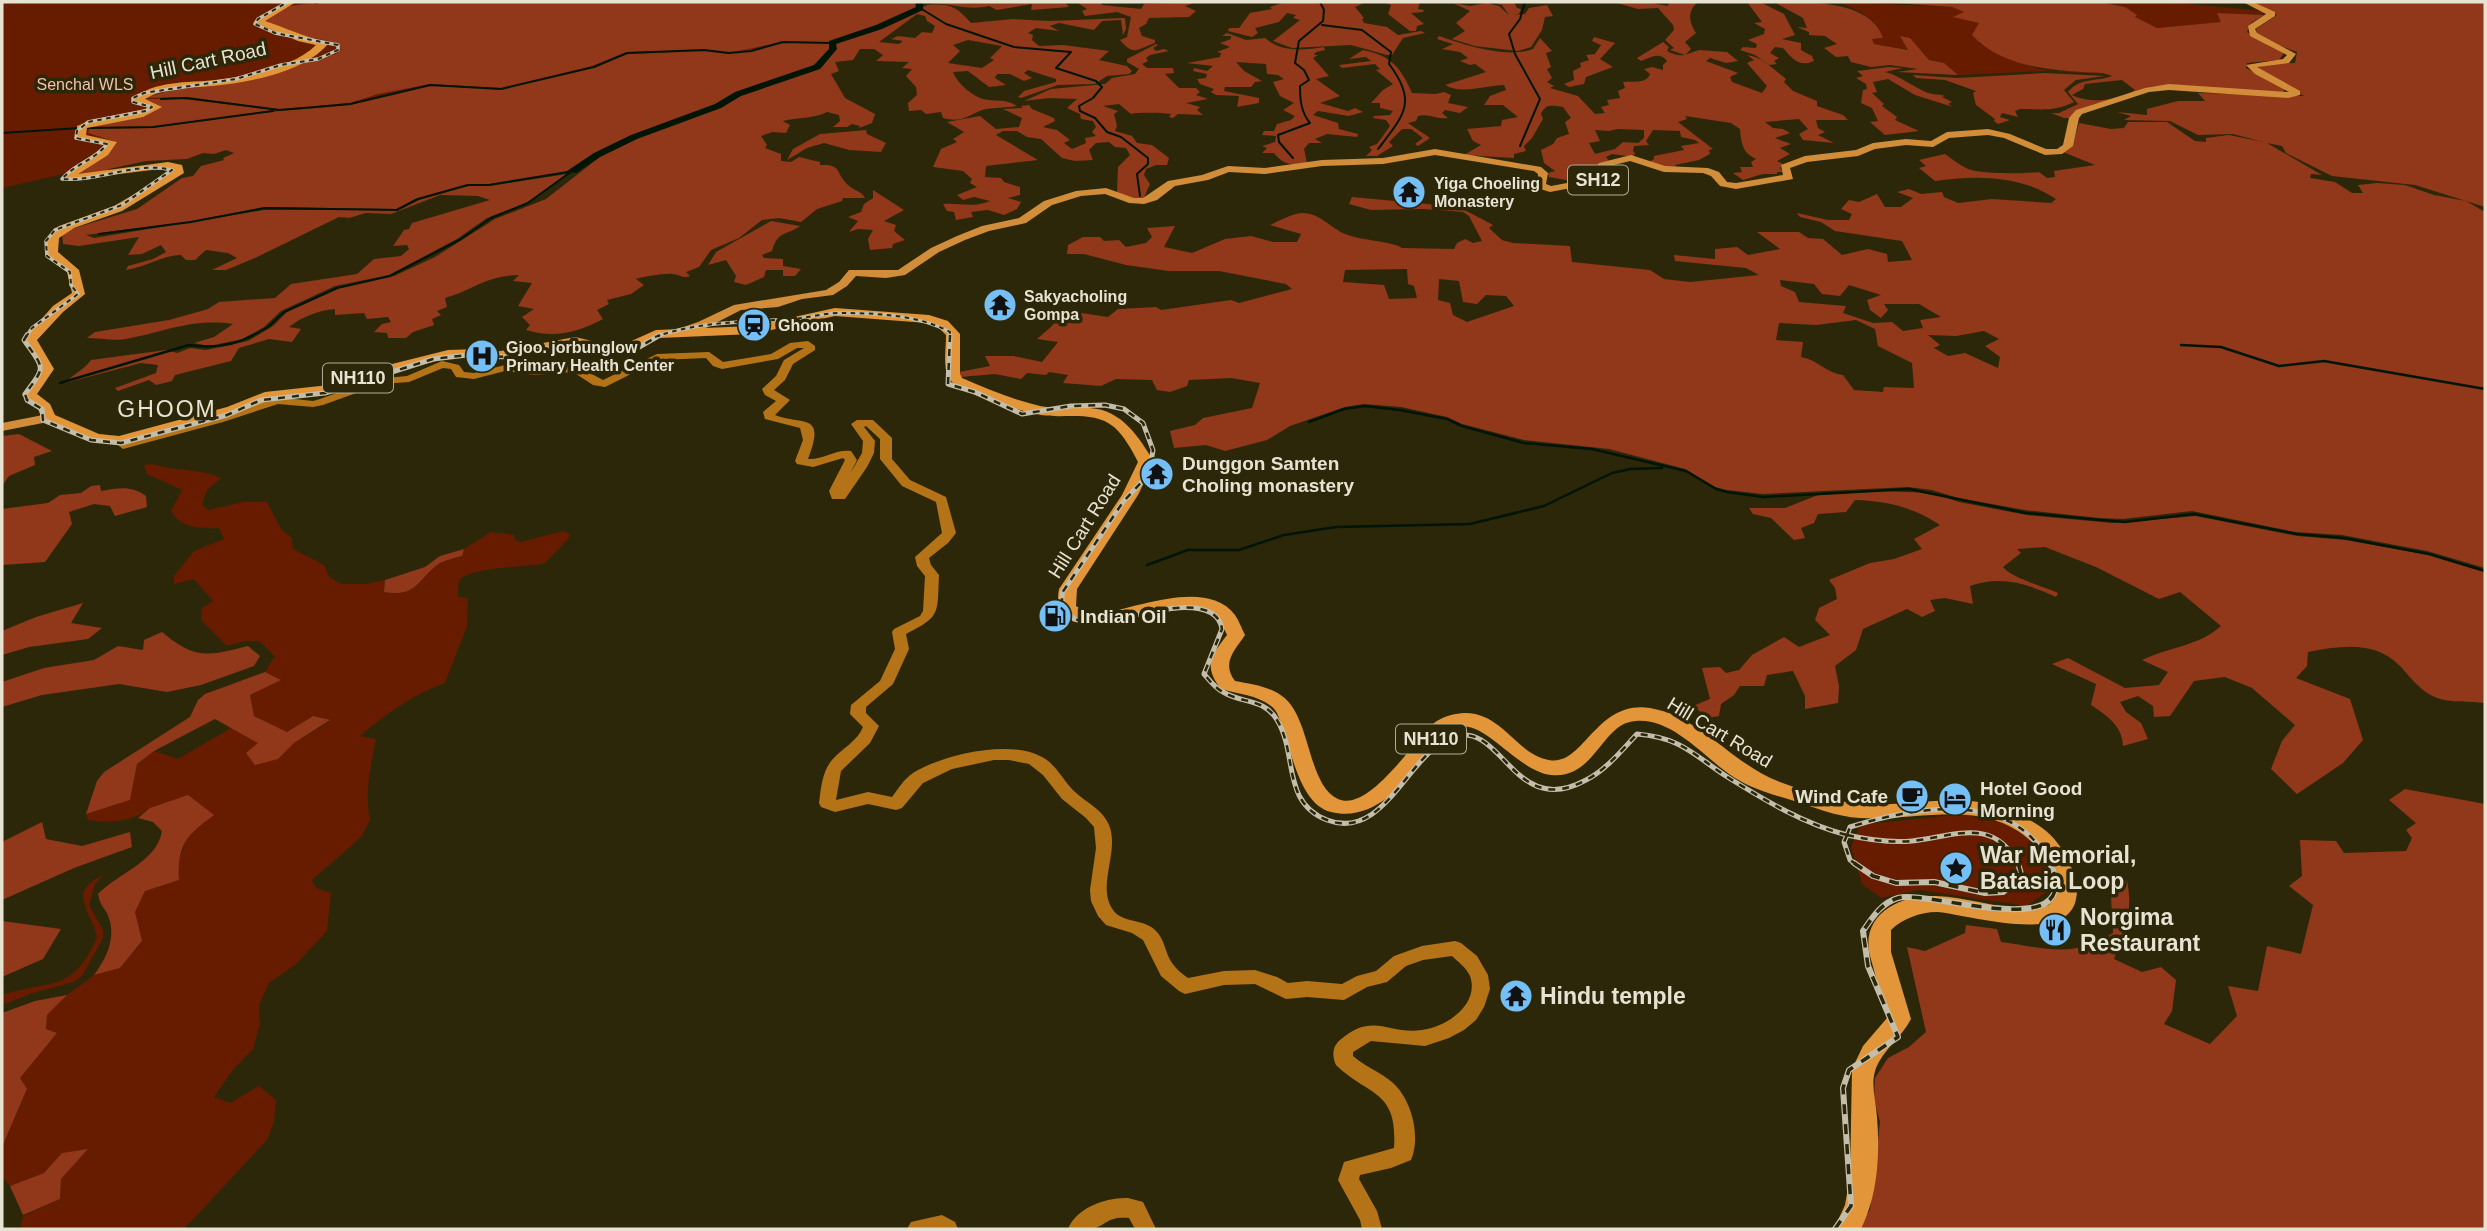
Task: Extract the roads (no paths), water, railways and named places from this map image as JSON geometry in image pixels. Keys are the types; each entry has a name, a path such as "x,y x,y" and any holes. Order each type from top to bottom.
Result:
{"highway":[{"name":"Hill Cart Road","path":"292,2 258,22 301,39 323,44 303,60 229,81 174,88 141,97 137,100 157,107 149,112 98,120 81,128 81,136 112,142 104,153 72,173 74,178 168,165 178,167 178,173 121,209 58,232 51,242 56,258 73,270 79,294 58,309 30,340 47,369 29,395 44,407 48,418 96,439 119,441 232,410 270,395 332,389 365,375 429,357 460,353 495,356 575,341 618,351 634,347 656,334 753,330 835,312 929,319 943,324 953,334 953,374 957,381 993,397 1042,411 1091,412 1119,424 1146,462 1130,495 1068,589 1065,600 1069,611 1082,618 1094,620 1167,603 1192,603 1219,610 1233,622 1236,635 1219,659 1216,666 1218,673 1228,685 1259,690 1275,697 1284,706 1316,791 1322,799 1331,804 1352,808 1373,801 1441,727 1460,719 1488,726 1532,762 1553,769 1572,764 1612,721 1620,716 1640,713 1676,727 1742,774 1776,789 1860,811 1972,805 1996,812 2038,834 2052,849 2067,887 2062,906 2049,916 2032,917 1940,904 1917,905 1889,918 1882,925 1879,943 1899,1019 1868,1058 1861,1077 1865,1122 1861,1183 1857,1210 1847,1229"}],"main road":[{"name":"SH12","path":"672,333 702,325 738,307 778,303 801,296 829,293 843,284 849,274 858,271 886,275 901,273 954,241 986,228 1022,221 1048,203 1062,198 1080,193 1106,191 1133,201 1144,201 1153,198 1172,183 1212,176 1228,169 1265,171 1322,163 1383,161 1445,152 1537,169 1543,173 1541,186 1550,189 1603,179 1605,178 1601,165 1625,158 1664,169 1704,170 1715,174 1724,184 1744,186 1789,177 1785,167 1805,159 1852,154 1891,143 1933,144 1947,135 1999,133 2038,151 2059,152 2068,146 2074,118 2079,112 2148,90 2169,87 2288,95 2297,93 2250,65 2286,61 2292,54 2253,34 2251,28 2272,14 2246,2"},
{"path":"119,441 123,445 219,420 277,400 313,404 323,402 379,381 409,379 442,364 455,367 460,375 467,377 505,368 534,372 575,368 597,383 605,384 665,354 709,355 722,366 774,357 794,345 808,344 811,348 807,353 788,362 781,378 768,389 769,393 784,400 769,412 769,417 776,421 798,420 806,426 809,440 801,461 807,465 841,453 847,454 851,460 835,491 836,496 845,494 846,487 868,453 870,441 858,428 858,424 869,422 886,438 886,459 906,483 942,500 949,533 945,540 933,546 922,557 924,566 932,575 930,611 925,619 899,632 902,649 886,684 859,705 859,714 871,726 870,731 855,750 834,768 827,803 835,806 867,799 896,804 919,777 996,754 1014,753 1037,761 1046,767 1065,792 1102,824 1105,836 1097,895 1105,914 1114,922 1139,928 1150,935 1157,945 1162,963 1172,976 1185,986 1224,978 1255,977 1286,991 1307,989 1344,992 1363,981 1381,977 1400,961 1422,953 1455,948 1466,956 1481,981 1482,996 1471,1014 1454,1026 1423,1039 1384,1032 1367,1033 1343,1049 1343,1059 1350,1067 1385,1087 1395,1099 1407,1135 1404,1153 1392,1160 1362,1163 1351,1170 1348,1180 1370,1218 1372,1229"},
{"path":"2,427 48,418"},
{"path":"1078,1229 1089,1218 1123,1206 1136,1209 1146,1229"},
{"path":"918,1229 942,1226 948,1229"}],"waterway":[{"path":"315,3 319,2"},
{"path":"572,171 634,137 718,106 738,94 817,67 833,49 832,43 879,27 920,8 919,2"},
{"path":"1293,158 1279,142 1278,135 1310,123 1303,110 1300,91 1300,86 1309,80 1304,70 1295,63 1299,41 1323,21 1324,10 1320,2"},
{"path":"1520,146 1540,99 1515,54 1509,34 1520,19 1525,2"},
{"path":"920,8 946,24 1014,47 1071,52 1056,68 1096,81 1102,87 1093,98 1079,106 1080,111 1095,118 1107,132 1121,137 1148,158 1148,164 1137,174 1140,196"},
{"path":"1322,25 1362,30 1391,52 1389,64 1403,89 1404,108 1395,127 1378,149"},
{"path":"161,99 186,98 279,110 316,107 350,104 430,85 501,89 594,67 627,53 704,50 729,53 751,51 783,42 832,43"},
{"path":"85,128 153,127 273,111"},
{"path":"2,133 79,128"},
{"path":"250,337 268,327 284,312 337,288 390,276 461,239 491,218 528,203 572,171"},
{"path":"99,234 191,222 265,208 397,210 418,199 468,185 489,185 568,172"},
{"path":"60,383 189,345 222,345 253,335"},
{"path":"2181,345 2221,347 2279,366 2324,361 2485,389"},
{"path":"1309,422 1344,409 1364,406 1400,410 1447,419 1462,426 1524,443 1592,449 1686,471 1716,489 1727,492 1763,497 1909,489 2026,513 2101,520 2125,522 2194,514 2297,534 2344,538 2429,554 2485,571"},
{"path":"1147,565 1188,550 1239,550 1284,535 1336,527 1470,524 1544,506 1612,473 1630,469 1662,468"}],"railway":[{"path":"26,337 32,328 78,294 71,285 70,272 47,256 46,241 55,230 122,205 172,170 145,168 90,178 62,179 107,144 76,138 77,131 88,122 146,111 152,107 133,102 133,98 144,93 236,79 281,65 318,59 338,50 338,45 275,33 255,24 258,19 288,2"},
{"path":"658,336 706,325 840,313 911,319 938,326 950,332 950,335"},
{"path":"27,335 24,340 39,362 40,372 25,394 27,400 42,409 43,420 91,440 121,443 227,415 261,400 325,393 433,359 467,355 508,357 569,344 586,346 597,352 616,353 639,347 658,336"},
{"path":"950,335 948,384 975,392 1022,414 1071,406 1105,405 1124,409 1143,423 1153,450 1149,474 1123,502 1062,593 1062,607 1074,619 1090,623 1164,609 1202,609 1215,616 1222,629 1204,674 1220,690 1266,708 1272,713 1283,733 1293,776 1303,802 1327,820 1347,823 1365,818 1395,792 1422,759 1453,737 1470,736 1485,742 1525,779 1541,788 1561,789 1586,780 1600,771 1637,734 1666,739 1677,744 1771,803 1816,825 1847,835"},
{"path":"1847,835 1850,827 1903,814 1932,810 1989,814 2013,824 2034,840 2050,865"},
{"path":"1847,835 1896,842 1957,834 1985,834 2008,849 2018,865"},
{"path":"1847,835 1844,842 1850,860 1857,865"},
{"path":"1854,863 1873,876 1896,883 1934,882 1985,893 2003,892 2015,883 2021,874 2018,863"},
{"path":"1835,1229 1851,1206 1843,1088 1849,1070 1898,1037 1868,966 1863,931 1882,907 1898,898 1915,897 2000,909 2026,909 2046,903 2055,888 2050,863"}],"place":[{"name":"Yiga Choeling Monastery","path":"1409,192"},
{"name":"Sakyacholing Gompa","path":"1000,305"},
{"name":"Ghoom","path":"754,325"},
{"name":"Gjoo. jorbunglow Primary Health Center","path":"482,356"},
{"name":"Dunggon Samten Choling monastery","path":"1157,474"},
{"name":"Indian Oil","path":"1055,616"},
{"name":"Wind Cafe","path":"1912,796"},
{"name":"Hotel Good Morning","path":"1955,799"},
{"name":"War Memorial, Batasia Loop","path":"1956,868"},
{"name":"Norgima Restaurant","path":"2055,930"},
{"name":"Hindu temple","path":"1516,996"}],"district":[{"name":"GHOOM","path":"167,409"}],"park label":[{"name":"Senchal WLS","path":"85,84"}]}
